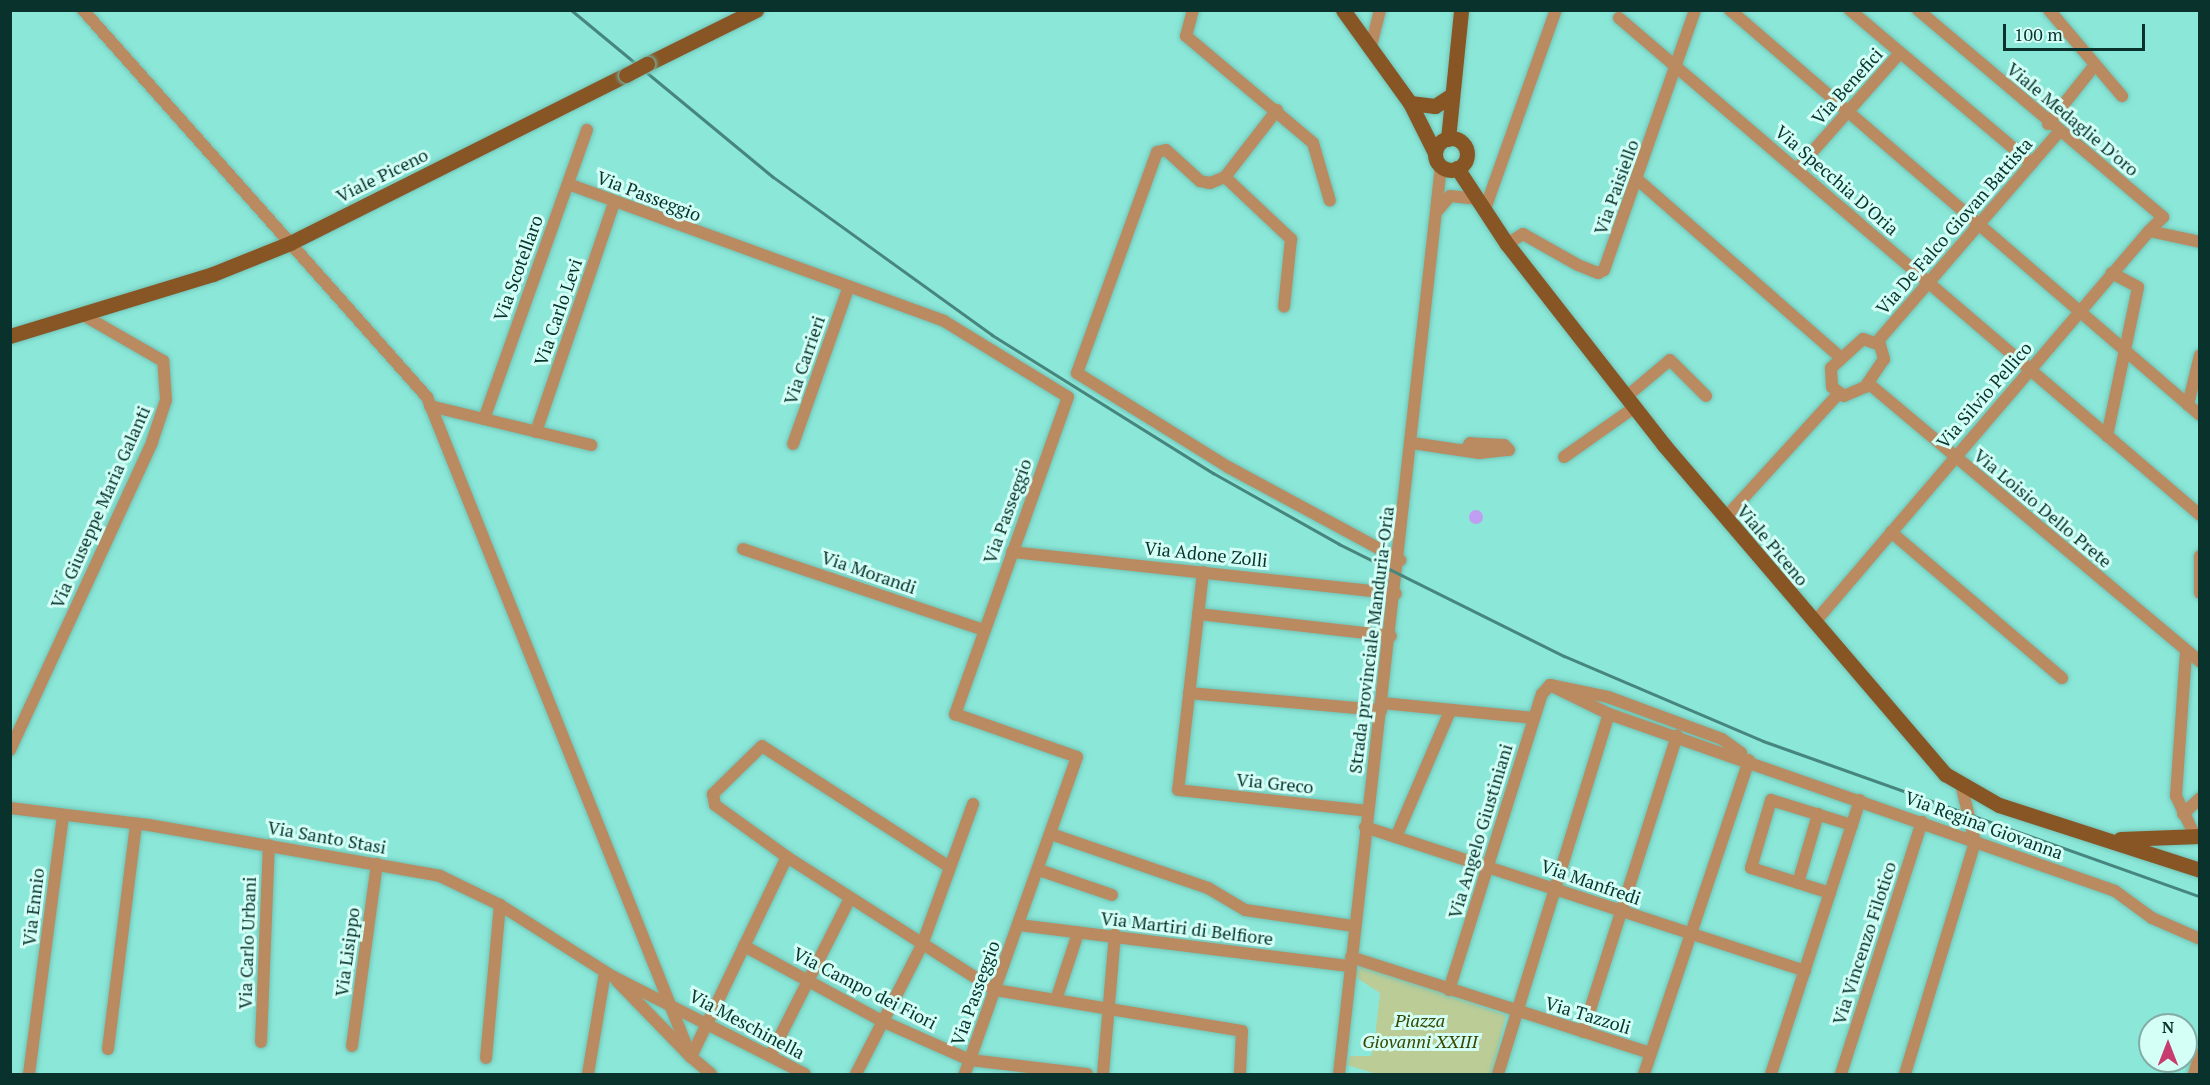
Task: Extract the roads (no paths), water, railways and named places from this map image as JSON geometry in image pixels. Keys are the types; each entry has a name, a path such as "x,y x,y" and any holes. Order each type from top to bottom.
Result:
{"main road":[{"name":"Viale Piceno","path":"10,336 213,274 290,243 756,10"},
{"path":"1451,154 1452,96 1461,10"},
{"path":"1342,11 1414,109 1451,154"},
{"path":"1414,109 1435,106 1452,96"},
{"name":"Viale Piceno","path":"1451,154 1507,244 1630,402 1913,740 1962,788 2099,838 2199,870"},
{"path":"2099,838 2197,836"},
{"path":"2166,838 2160,846 2166,859"}],"street":[{"path":"83,10 290,243 430,406 673,1005 691,1057"},
{"path":"1193,10 1186,36 1277,110 1313,143 1330,201"},
{"path":"1370,50 1380,10"},
{"path":"1438,210 1450,196 1482,204 1556,10"},
{"name":"Via Paisiello","path":"1507,244 1523,234 1598,273 1638,180 1695,10"},
{"path":"1730,10 1849,110 1978,225 2199,415"},
{"path":"1850,10 2032,164"},
{"path":"2049,10 2122,96"},
{"name":"Viale Medaglie D'oro","path":"1927,13 2058,133 2163,217 2148,231"},
{"name":"Via Specchia D'Oria","path":"1619,18 2199,515"},
{"name":"Via Benefici","path":"1797,169 1900,53"},
{"path":"2048,124 2095,65"},
{"path":"1277,110 1225,177 1200,181 1166,150 1157,152 1077,373 1228,468 1400,560"},
{"name":"Via Scotellaro","path":"483,419 587,130"},
{"name":"Via De Falco Giovan Battista","path":"1876,342 2058,133"},
{"name":"Strada provinciale Manduria-Oria","path":"1340,1074 1365,826 1396,594 1438,210 1451,154"},
{"path":"1225,177 1291,239 1284,307"},
{"path":"1638,180 1840,357"},
{"name":"Via Passeggio","path":"568,184 848,289 944,321 1068,397 956,714 1077,757 1039,870 965,1074"},
{"name":"Via Carlo Levi","path":"536,432 614,203"},
{"path":"2148,231 2199,242"},
{"name":"Via Silvio Pellico","path":"1814,623 2148,231"},
{"path":"2107,436 2138,287 2112,273"},
{"name":"Via Carrieri","path":"793,444 848,289"},
{"name":"Via Giuseppe Maria Galanti","path":"10,750 166,400 164,361 83,315"},
{"path":"1856,341 1876,342 1884,359 1868,383 1855,395 1839,393 1829,378 1840,357 1856,341"},
{"path":"2188,405 2199,355"},
{"path":"1563,457 1630,402 1670,360 1706,396"},
{"name":"Via Loisio Dello Prete","path":"1868,383 2186,652 2198,659"},
{"path":"1725,518 1839,393"},
{"path":"430,406 591,445"},
{"path":"1412,443 1467,448"},
{"path":"1891,532 2062,678"},
{"name":"Via Morandi","path":"743,549 984,630"},
{"name":"Via Adone Zolli","path":"1012,552 1396,594"},
{"path":"2199,556 2199,593"},
{"path":"1203,572 1190,693 1534,718"},
{"path":"1198,614 1391,636"},
{"path":"2186,652 2176,796 2183,814 2197,836"},
{"path":"1550,685 1608,697 1722,739 1749,760 1644,1074"},
{"name":"Via Regina Giovanna","path":"1550,685 1609,714 1749,760 2115,891 2152,918 2199,939"},
{"name":"Via Angelo Giustiniani","path":"1449,990 1534,718 1550,685"},
{"name":"Via Greco","path":"1190,693 1178,790 1368,811"},
{"path":"1396,837 1450,711"},
{"path":"1498,1074 1609,714"},
{"path":"1583,1032 1677,736"},
{"path":"948,866 762,746 713,794 715,805 787,856 995,990 1242,1031 1240,1074"},
{"path":"1905,1074 1975,842 1962,788"},
{"path":"2183,814 2199,798"},
{"path":"1830,893 1751,868 1771,800 1852,825"},
{"path":"1772,1074 1860,800"},
{"path":"856,1074 922,945 948,866 973,804"},
{"name":"Via Santo Stasi","path":"10,808 136,824 269,845 440,876 500,905 608,974 673,1005"},
{"path":"1798,883 1818,814"},
{"name":"Via Ennio","path":"29,1074 63,815"},
{"name":"Via Vincenzo Filotico","path":"1841,1074 1922,822"},
{"path":"108,1049 136,824"},
{"name":"Via Manfredi","path":"1365,826 1805,971"},
{"path":"1051,834 1208,888 1245,910 1354,926"},
{"name":"Via Carlo Urbani","path":"261,1042 269,845"},
{"path":"691,1057 787,856"},
{"name":"Via Lisippo","path":"352,1046 377,864"},
{"path":"1039,870 1112,896"},
{"path":"770,1056 810,982 850,898"},
{"path":"486,1058 500,905"},
{"name":"Via Martiri di Belfiore","path":"1019,925 1350,962"},
{"path":"1056,1000 1078,933"},
{"path":"1104,1074 1115,936"},
{"name":"Via Campo dei Fiori","path":"744,946 882,1021 970,1060 1087,1074"},
{"path":"1350,962 1516,1011"},
{"path":"588,1074 608,974"},
{"name":"Via Santo Stasi","path":"608,974 711,1074"},
{"name":"Via Meschinella","path":"673,1005 805,1074"},
{"name":"Via Tazzoli","path":"1516,1011 1650,1053"},
{"path":"2194,1074 2199,1054"}],"railway":[{"path":"571,10 773,177 992,335 1213,473 1339,544 1564,656 1763,741 2200,897"}],"park label":[{"name":"Piazza Giovanni XXIII","path":"1420,1031"}]}
